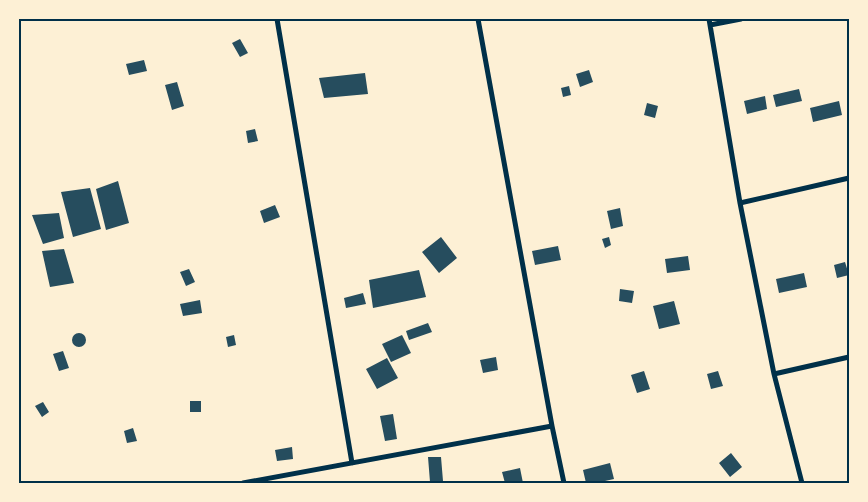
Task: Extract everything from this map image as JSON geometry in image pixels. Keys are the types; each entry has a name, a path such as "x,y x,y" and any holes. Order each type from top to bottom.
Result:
{"street":[{"path":"277,19 352,463"},
{"path":"478,19 564,483"},
{"path":"742,19 710,22 740,203 774,374 802,483"},
{"path":"740,203 849,178"},
{"path":"774,374 849,357"},
{"path":"243,483 552,426"}],"building":[{"path":"240,39 248,53 240,57 232,43"},
{"path":"144,60 147,71 129,75 126,64"},
{"path":"589,70 593,82 580,87 576,74"},
{"path":"365,73 368,94 324,98 319,78"},
{"path":"177,82 184,106 172,110 165,85"},
{"path":"569,86 571,95 563,97 561,88"},
{"path":"799,89 802,101 776,107 773,95"},
{"path":"765,96 767,109 747,114 744,101"},
{"path":"839,101 842,115 813,122 810,108"},
{"path":"647,103 658,106 655,118 644,115"},
{"path":"255,129 258,141 248,143 246,131"},
{"path":"118,181 129,223 106,230 96,189"},
{"path":"90,188 101,229 73,237 61,192"},
{"path":"275,205 280,217 264,223 260,211"},
{"path":"620,208 623,226 611,229 607,211"},
{"path":"59,213 64,238 43,244 32,215"},
{"path":"441,237 457,258 439,273 422,252"},
{"path":"609,237 611,245 605,248 602,239"},
{"path":"558,246 561,260 535,265 532,251"},
{"path":"64,249 74,283 50,287 42,251"},
{"path":"688,256 690,270 667,273 665,259"},
{"path":"845,262 849,275 837,278 834,265"},
{"path":"189,269 195,282 186,286 180,272"},
{"path":"419,270 426,297 373,308 369,280"},
{"path":"804,273 807,287 779,293 776,279"},
{"path":"620,289 634,291 632,303 619,301"},
{"path":"363,293 366,304 346,308 344,298"},
{"path":"200,300 202,313 183,316 180,304"},
{"path":"674,301 680,324 659,329 653,306"},
{"path":"428,323 432,332 409,340 406,331"},
{"path":"76,333 82,333 86,340 82,347 76,347 72,343 72,337"},
{"path":"234,335 236,345 228,347 226,337"},
{"path":"402,335 411,353 391,362 382,344"},
{"path":"63,351 69,368 59,371 53,354"},
{"path":"496,357 498,370 483,373 480,360"},
{"path":"387,358 398,378 377,389 366,369"},
{"path":"644,371 650,389 637,393 631,375"},
{"path":"718,371 723,386 711,389 707,374"},
{"path":"190,401 201,401 201,412 190,412"},
{"path":"43,402 49,412 42,417 35,406"},
{"path":"393,414 397,439 385,441 380,416"},
{"path":"133,428 137,441 127,443 124,431"},
{"path":"292,447 293,459 277,461 275,450"},
{"path":"731,453 742,467 730,477 719,463"},
{"path":"428,457 441,457 443,481 430,482"},
{"path":"610,463 614,479 586,483 583,470"},
{"path":"520,468 523,483 505,483 502,472"}]}
